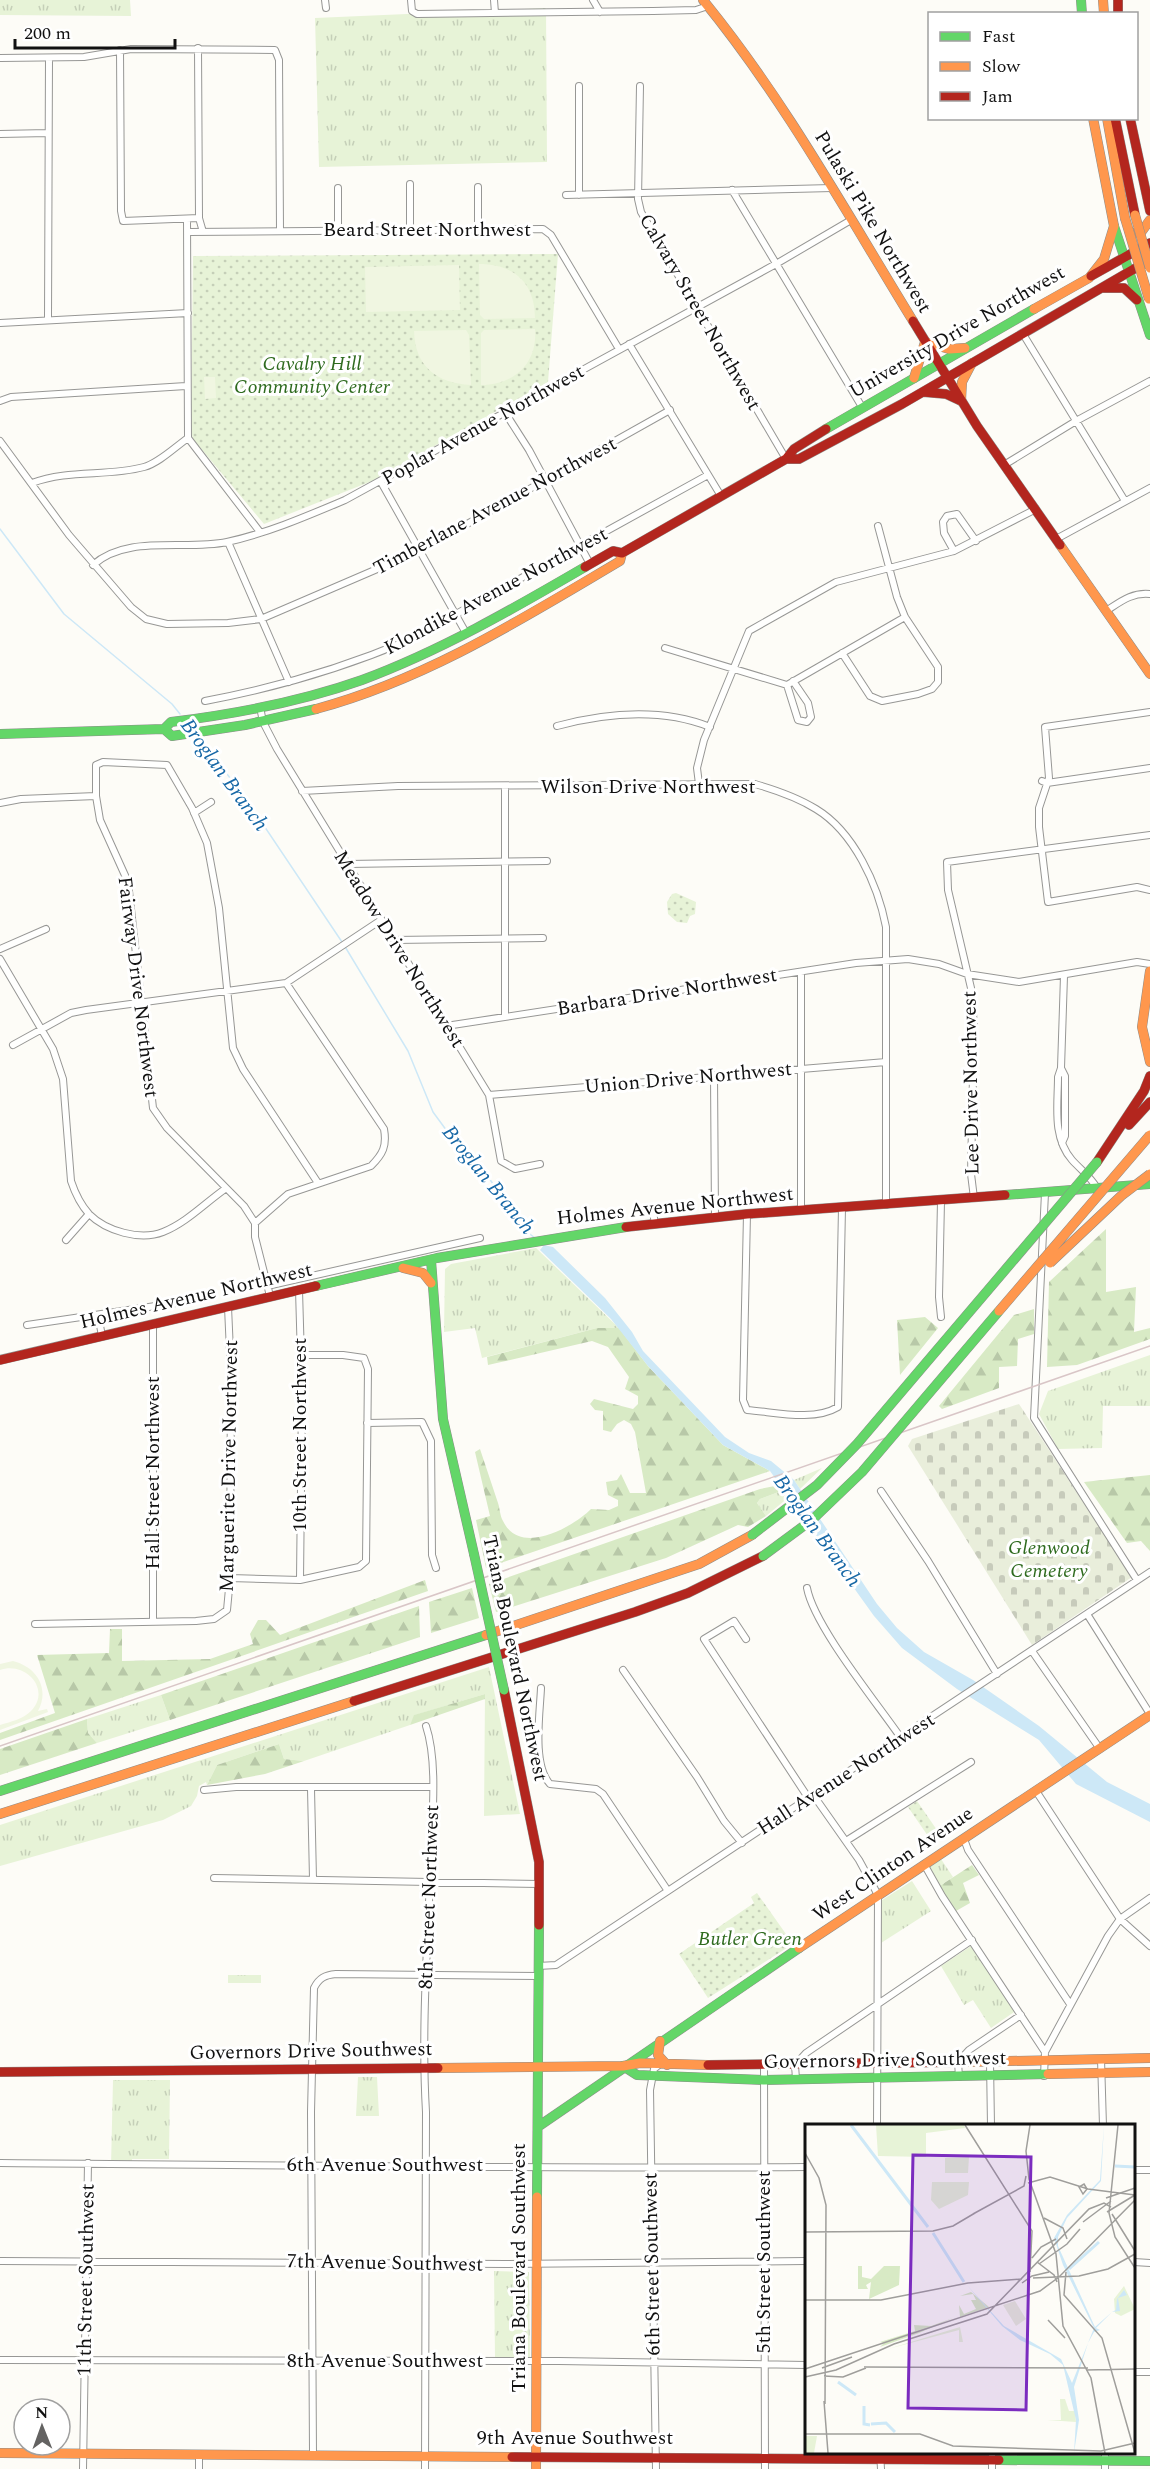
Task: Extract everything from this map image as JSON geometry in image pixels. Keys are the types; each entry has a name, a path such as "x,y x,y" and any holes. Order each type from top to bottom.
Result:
{"main road":[{"name":"Pulaski Pike Northwest","path":"706,3 744,50 832,188 961,401 1150,674"},
{"path":"1093,120 1114,226 1150,334"},
{"path":"1102,120 1130,216 1150,300"},
{"path":"1107,120 1109,144"},
{"path":"1117,120 1130,216 1150,268"},
{"path":"1130,120 1150,211"},
{"path":"1114,226 1121,233 1132,234 1142,231 1150,220"},
{"path":"1089,278 1104,259 1114,226"},
{"name":"University Drive Northwest","path":"164,729 171,722 205,718 319,694 388,670 466,633 613,551 622,553 786,459 813,436 1150,243"},
{"name":"University Drive Northwest","path":"786,459 799,459 809,454 947,378 1150,260"},
{"path":"1137,300 1138,290 1150,282"},
{"path":"1100,290 1124,288 1137,300"},
{"path":"914,378 925,342 949,349 966,348"},
{"path":"922,392 946,394 961,401 962,382 973,363"},
{"name":"University Drive Northwest","path":"0,734 164,729 172,736 305,713 366,694 428,668 527,615 620,561 622,553"},
{"path":"527,615 525,609 559,588 559,582"},
{"path":"428,668 431,661 466,640 466,633"},
{"path":"1150,971 1142,1027 1150,1062"},
{"path":"1097,1162 1144,1091 1150,1076"},
{"path":"0,1791 680,1572 752,1535 817,1485 857,1444 1150,1102"},
{"path":"0,1814 635,1612 688,1593 763,1556 813,1519 862,1472 1150,1135"},
{"path":"1012,1299 1121,1196 1150,1174"},
{"name":"Holmes Avenue Northwest","path":"0,1360 434,1259 559,1237 747,1214 1150,1184"},
{"name":"Triana Boulevard Northwest","path":"434,1259 437,1283 432,1287 443,1419 534,1831 539,1884 538,2066"},
{"path":"401,1267 423,1272 432,1287"},
{"name":"West Clinton Avenue","path":"538,2126 660,2041 1150,1714"},
{"path":"660,2041 658,2055 664,2065"},
{"name":"Governors Drive Southwest","path":"0,2072 764,2066 990,2062 1045,2057 1101,2060 1150,2058"},
{"name":"Triana Boulevard Southwest","path":"536,2469 538,2066"},
{"name":"Governors Drive Southwest","path":"623,2066 637,2075 764,2080 1044,2076 1150,2072"},
{"name":"9th Avenue Southwest","path":"0,2453 1150,2461"}],"street":[{"path":"411,0 412,11 417,14 696,10 706,3"},
{"path":"494,0 495,13"},
{"path":"593,0 600,12"},
{"path":"198,48 199,218 203,232"},
{"path":"0,58 84,57 120,50 269,48 278,55 280,231"},
{"path":"120,50 121,216 123,221 199,218"},
{"path":"48,321 49,58"},
{"path":"579,86 579,195"},
{"name":"Calvary Street Northwest","path":"640,86 638,193 641,212 786,459"},
{"path":"0,134 48,133"},
{"path":"410,184 410,230"},
{"path":"478,187 478,229"},
{"path":"338,188 338,230"},
{"path":"566,195 832,188"},
{"path":"732,190 862,408"},
{"path":"187,219 189,232 186,386 188,438 260,532"},
{"name":"Poplar Avenue Northwest","path":"93,566 101,558 118,550 228,542 309,516 381,482 506,414 851,220"},
{"name":"Beard Street Northwest","path":"189,232 543,229 551,235 619,349"},
{"path":"0,323 188,313"},
{"path":"1023,334 1125,501"},
{"path":"629,344 721,496"},
{"path":"1004,465 1076,421 1150,381"},
{"path":"0,401 28,396 186,386"},
{"name":"Timberlane Avenue Northwest","path":"0,441 93,566 131,607 146,619 166,624 261,619 419,551 670,410"},
{"path":"506,414 590,564"},
{"path":"32,483 50,476 71,473 146,467 188,438"},
{"name":"Klondike Avenue Northwest","path":"205,701 289,682 366,659 409,640 708,475"},
{"path":"381,482 466,633"},
{"path":"1058,538 1150,488"},
{"path":"699,784 697,768 710,727 749,631 836,582 890,570 954,551 1036,509"},
{"path":"954,551 944,533 943,522 947,516 957,514 976,541"},
{"path":"843,653 870,696 882,701 918,694 932,689 938,682 938,667 905,616 878,526"},
{"path":"228,542 289,682"},
{"path":"1106,611 1127,597 1139,593 1150,594"},
{"path":"665,648 787,685 905,616"},
{"path":"787,685 798,720 807,722 811,717 808,703 793,681"},
{"name":"Meadow Drive Northwest","path":"260,707 263,722 302,790 489,1095 501,1161 515,1169 540,1164"},
{"path":"1150,712 1045,727 1045,782 1039,808 1048,902 1137,887 1150,890"},
{"path":"557,726 590,717 653,715 685,717 710,727"},
{"name":"Fairway Drive Northwest","path":"194,813 167,765 110,762 96,765 96,796 100,819 128,882 153,1108 167,1128 244,1206 255,1223"},
{"path":"1045,782 1150,768"},
{"name":"Wilson Drive Northwest","path":"302,790 755,784 781,792 817,810 841,830 862,863 880,897 886,927 888,960 886,1205"},
{"path":"505,786 505,1017"},
{"path":"0,803 21,799 96,796"},
{"path":"211,802 194,813 207,843 214,874 233,1048 243,1069 318,1183"},
{"path":"1042,850 1150,835"},
{"name":"Lee Drive Northwest","path":"974,1198 971,1174 974,1026 967,974 948,890 946,862 1042,850"},
{"path":"348,864 547,861"},
{"path":"13,1044 71,1013 286,983 381,920"},
{"path":"0,949 46,929"},
{"path":"394,940 543,938"},
{"path":"0,959 53,1048 63,1079 71,1181 76,1197 89,1214 124,1233 140,1236 161,1233 176,1225 225,1189"},
{"name":"Barbara Drive Northwest","path":"446,1026 888,960 908,959 939,964 967,974 1019,982 1137,962 1150,964"},
{"path":"801,972 801,1210"},
{"path":"1064,976 1061,1068 1058,1077 1058,1135 1071,1159 1091,1177 1097,1188"},
{"path":"270,1296 255,1237 255,1223 288,1194 371,1166 381,1156 387,1143 384,1129 286,983"},
{"name":"Union Drive Northwest","path":"489,1095 886,1062"},
{"path":"714,1075 715,1217"},
{"path":"1045,1193 1034,1418 1137,1580"},
{"path":"941,1317 939,1298 942,1201"},
{"path":"747,1214 743,1400 747,1410 789,1414 826,1413 838,1407 842,1208"},
{"path":"653,1212 655,1224"},
{"path":"66,1240 89,1214"},
{"path":"267,1286 480,1238"},
{"name":"10th Street Northwest","path":"299,1290 300,1580"},
{"path":"27,1325 196,1300"},
{"name":"Marguerite Drive Northwest","path":"35,1624 205,1620 222,1615 227,1610 230,1578 231,1374 228,1307"},
{"path":"98,1315 102,1336"},
{"name":"Hall Street Northwest","path":"153,1324 153,1621"},
{"path":"230,1578 300,1580 366,1561 366,1363 364,1358 343,1355 301,1355"},
{"path":"367,1424 422,1422 431,1441 432,1555 436,1568"},
{"path":"881,1491 928,1561 997,1674"},
{"name":"Hall Avenue Northwest","path":"312,2068 312,1997 318,1981 326,1975 426,1975 538,1971 556,1965 1150,1572"},
{"path":"807,1588 809,1602 824,1627 901,1738"},
{"path":"1087,1614 1150,1714"},
{"path":"746,1639 734,1621 704,1639 811,1798 860,1860 878,1895 877,2124"},
{"path":"1032,1651 1100,1749"},
{"path":"623,1670 697,1776 724,1821 742,1843"},
{"path":"541,1688 539,1751 543,1777 550,1784 596,1789 603,1794 668,1892"},
{"name":"8th Street Northwest","path":"425,2469 424,2068 432,1742 426,1726"},
{"path":"846,1841 971,1762"},
{"path":"204,1790 236,1786 311,1789 431,1787"},
{"path":"311,1789 312,1879"},
{"path":"1036,1791 1120,1919 1150,1946"},
{"path":"964,1839 979,1867 1070,2004"},
{"path":"924,1864 1021,2014 1045,2057"},
{"path":"214,1878 539,1884"},
{"path":"1044,2076 1045,2057 1070,2004 1120,1919 1150,1898"},
{"path":"796,2079 795,2065 806,2053 972,1940"},
{"path":"959,2077 958,2062 969,2050 1021,2014"},
{"path":"1101,2060 1103,2124"},
{"path":"990,2062 991,2124"},
{"path":"651,2076 654,2069 664,2065"},
{"name":"5th Street Southwest","path":"764,2066 765,2469"},
{"path":"312,2068 313,2454"},
{"name":"6th Street Southwest","path":"651,2076 650,2169 656,2469"},
{"name":"6th Avenue Southwest","path":"0,2163 538,2166 650,2169 805,2167"},
{"name":"11th Street Southwest","path":"83,2469 88,2163"},
{"name":"7th Avenue Southwest","path":"0,2261 312,2263 805,2261"},
{"name":"8th Avenue Southwest","path":"0,2360 653,2362 805,2365"},
{"path":"199,2454 199,2469"}],"green space":[{"path":"0,0 130,0 131,16 0,15"},
{"path":"546,8 547,162 319,167 315,18"},
{"name":"Cavalry Hill Community Center","path":"558,254 548,382 372,481 264,524 193,439 191,431 193,256"},
{"path":"479,264 502,267 520,278 531,294 535,318 484,319 480,315"},
{"path":"459,265 460,310 366,312 365,267"},
{"path":"535,329 532,352 522,370 504,381 481,385 481,333 484,330"},
{"path":"466,330 469,335 471,385 447,381 430,370 418,354 414,331"},
{"path":"204,377 215,377 216,398 205,399"},
{"path":"676,893 696,902 695,914 690,916 687,923 677,922 668,914 667,902 672,894"},
{"path":"1106,1229 1106,1292 1136,1287 1134,1332 1150,1328 1150,1339 1077,1365 1047,1367 1049,1282"},
{"path":"536,1248 619,1328 597,1328 482,1358 475,1328 444,1332 445,1269 451,1264"},
{"path":"1034,1309 1034,1334 1018,1339 1017,1366 999,1367 999,1388 942,1409 939,1406 1014,1315"},
{"path":"925,1317 938,1328 900,1375 897,1320"},
{"path":"597,1328 619,1328 648,1366 723,1445 770,1471 486,1568 476,1520 490,1516 475,1452 480,1449 502,1519 511,1532 521,1537 534,1538 547,1535 572,1524 591,1509 609,1510 618,1506 618,1500 608,1495 606,1482 617,1480 621,1474 630,1493 646,1493 635,1432 631,1424 624,1420 617,1424 611,1432 603,1430 603,1411 595,1410 590,1404 594,1399 633,1409 638,1404 638,1396 625,1389 629,1377 608,1347 592,1341 488,1365 487,1357"},
{"path":"1150,1355 1150,1406 1103,1406 1102,1448 1058,1449 1039,1414 1048,1391"},
{"name":"Glenwood Cemetery","path":"1019,1404 1132,1577 1032,1645 908,1446 912,1439"},
{"path":"822,1468 800,1489 794,1480"},
{"path":"1150,1475 1150,1551 1141,1541 1127,1543 1084,1482"},
{"path":"780,1485 784,1490 760,1499 757,1503 766,1516 748,1527 738,1525 666,1558 496,1612 489,1584 760,1489"},
{"path":"784,1490 789,1497 766,1516 757,1503 760,1499"},
{"path":"425,1580 428,1591 0,1740 0,1733 55,1713 37,1655 109,1653 110,1629 122,1629 122,1661 210,1659 253,1644 250,1634 258,1620 266,1620 280,1635"},
{"path":"472,1588 479,1618 431,1633 429,1602"},
{"path":"419,1606 420,1637 170,1720 161,1695"},
{"path":"13,1661 29,1668 35,1674 42,1687 43,1695 38,1711 47,1709 48,1712 0,1730 0,1725 28,1714 37,1703 39,1694 33,1679 26,1673 9,1668 0,1670 0,1664"},
{"path":"489,1667 520,1814 484,1816 485,1694 415,1715 410,1725 304,1761 284,1759 279,1744 217,1765 207,1785 206,1782 199,1786 197,1796 191,1806 163,1820 0,1866 0,1825"},
{"path":"485,1694 485,1699 410,1725 414,1715"},
{"path":"161,1695 170,1720 97,1743 88,1733 87,1719"},
{"path":"87,1719 88,1733 97,1743 0,1775 0,1749"},
{"path":"279,1744 284,1759 304,1761 265,1774 207,1785 217,1765"},
{"path":"917,1801 939,1833 930,1839 908,1807"},
{"path":"941,1859 953,1877 938,1887 927,1869"},
{"path":"972,1865 979,1875 963,1883 970,1903 956,1911 938,1887"},
{"path":"912,1881 931,1911 881,1943 879,1902"},
{"name":"Butler Green","path":"757,1893 793,1944 708,1998 679,1954 754,1903 751,1897"},
{"path":"971,1946 1017,2010 991,2028 973,2000 964,2005 941,1966"},
{"path":"228,1975 261,1975 261,1983 228,1983"},
{"path":"358,2077 377,2077 379,2116 356,2116"},
{"path":"113,2080 170,2080 169,2159 132,2159 132,2167 111,2166"},
{"path":"494,2271 529,2272 530,2357 495,2358"}],"water":[{"path":"544,1245 553,1247 605,1298 632,1332 643,1351 725,1437 749,1453 771,1461 794,1480 877,1604 897,1628 924,1652 973,1680 1039,1726 1107,1782 1150,1804 1150,1822 1076,1784 1039,1740 957,1689 902,1648 874,1616 770,1471 723,1445 648,1366 611,1319 540,1250"}],"waterway":[{"name":"Broglan Branch","path":"0,529 64,614 172,704 180,714"},
{"name":"Broglan Branch","path":"200,739 244,796 342,942"},
{"name":"Broglan Branch","path":"344,945 408,1051 433,1112 455,1142 491,1181 522,1228 535,1238"}],"railway":[{"path":"0,1746 1150,1346"}],"traffic: fast":[{"path":"1081,0 1082,12"},
{"path":"1114,226 1150,335"},
{"path":"826,429 1034,309"},
{"path":"164,729 171,722 220,715 315,695 391,669 448,643 585,567"},
{"path":"0,734 164,729 172,736 245,725 316,709"},
{"path":"752,1535 817,1485 857,1444 1097,1162"},
{"path":"1005,1195 1150,1184"},
{"path":"316,1286 437,1258 626,1227"},
{"path":"431,1260 443,1419 474,1554"},
{"path":"763,1556 813,1519 862,1472 999,1311"},
{"path":"474,1554 504,1690"},
{"path":"0,1791 486,1635"},
{"path":"537,2197 539,1925"},
{"path":"539,2126 799,1948"},
{"path":"623,2066 637,2075 764,2080 1048,2074"},
{"path":"999,2460 1150,2461"}],"traffic: slow":[{"path":"703,0 733,38 787,116 913,321"},
{"path":"1103,0 1104,12"},
{"path":"1034,309 1089,278 1104,259 1114,226 1093,120"},
{"path":"1107,120 1125,218"},
{"path":"1135,215 1150,268"},
{"path":"1125,218 1149,299"},
{"path":"1131,234 1142,231 1150,220"},
{"path":"914,378 925,342 949,349 965,348"},
{"path":"961,401 962,382 972,363"},
{"path":"1060,545 1150,674"},
{"path":"316,709 397,681 473,646 620,561 622,553"},
{"path":"1150,971 1142,1027 1150,1062"},
{"path":"999,1311 1150,1135"},
{"path":"1050,1263 1121,1196 1150,1174"},
{"path":"403,1268 423,1273 431,1283"},
{"path":"486,1635 699,1564 752,1535"},
{"path":"0,1814 354,1701"},
{"path":"799,1948 1150,1715"},
{"path":"660,2041 658,2055 667,2065"},
{"path":"966,2062 1150,2058"},
{"path":"438,2068 623,2066 640,2063 708,2065"},
{"path":"1048,2074 1150,2072"},
{"path":"536,2469 537,2197"},
{"path":"0,2453 512,2457"}],"traffic: jam":[{"path":"1118,0 1118,12"},
{"path":"1115,120 1135,215"},
{"path":"1130,120 1150,211"},
{"path":"1091,276 1150,243"},
{"path":"786,459 799,459 902,404 1146,262"},
{"path":"1104,288 1124,288 1137,300"},
{"path":"913,321 977,426 1060,545"},
{"path":"923,392 946,394 961,401"},
{"path":"585,567 613,551 622,553 786,459 794,449 826,429"},
{"path":"1097,1162 1144,1091 1150,1076"},
{"path":"1129,1125 1150,1102"},
{"path":"626,1227 747,1214 1005,1195"},
{"path":"0,1360 316,1286"},
{"path":"354,1701 635,1612 688,1593 763,1556"},
{"path":"504,1690 539,1862 539,1925"},
{"path":"708,2065 966,2062"},
{"path":"0,2072 438,2068"},
{"path":"512,2457 999,2460"}]}
